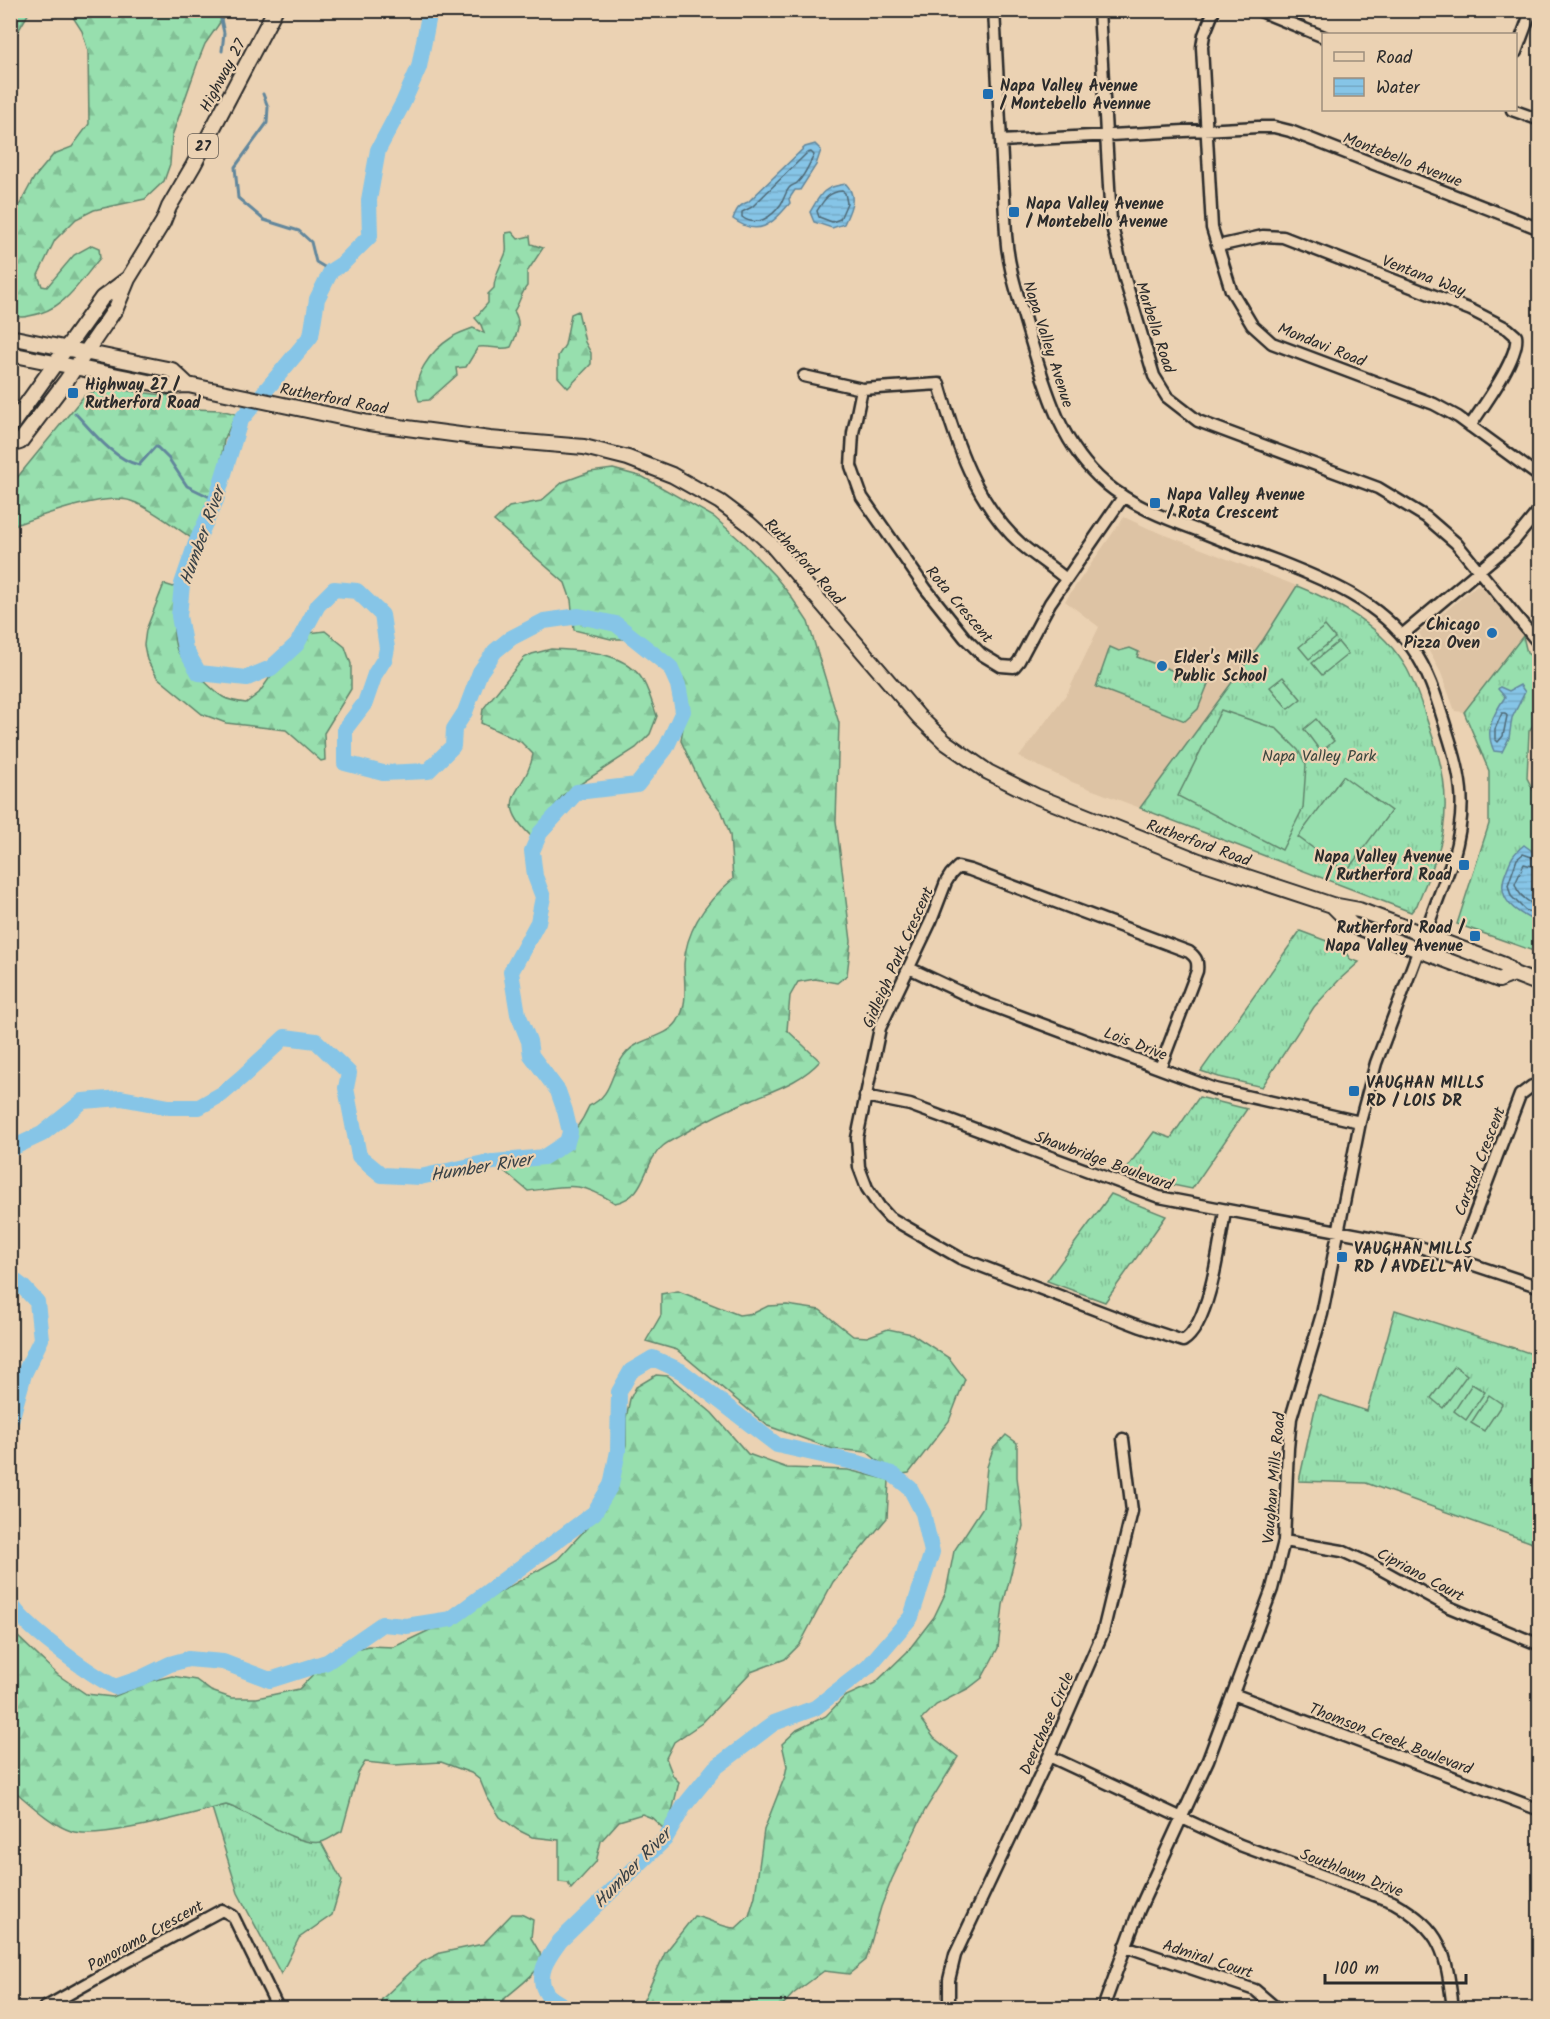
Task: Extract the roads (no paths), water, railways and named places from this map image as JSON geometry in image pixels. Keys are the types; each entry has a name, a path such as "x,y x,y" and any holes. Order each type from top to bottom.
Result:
{"main road":[{"name":"Highway 27","path":"10,445 20,442 116,308 128,279 163,222 275,10"},
{"name":"Highway 27","path":"10,427 102,298 128,279"},
{"name":"Rutherford Road","path":"10,337 172,370 188,385"},
{"name":"Rutherford Road","path":"10,354 168,386 188,385 369,423 490,440 584,447 628,458 672,475 720,502 766,539 919,717 945,742 988,772 1036,796 1199,861 1332,905 1359,910 1504,965 1514,974 1539,984"},
{"name":"Rutherford Road","path":"1332,905 1352,925 1499,981 1514,974"}],"street":[{"name":"Napa Valley Avenue","path":"993,10 1009,265 1054,411 1079,455 1097,476 1123,496 1158,515 1342,588 1373,608 1402,634 1428,677 1459,768 1462,785 1460,834 1424,935"},
{"name":"Marbella Road","path":"1100,10 1111,222 1124,276 1154,376 1167,397 1198,421 1378,488 1426,517 1456,543 1539,645"},
{"name":"Mondavi Road","path":"1214,10 1202,47 1211,221 1232,290 1252,325 1272,343 1434,404 1470,426 1539,477"},
{"path":"1257,10 1322,36"},
{"path":"1517,47 1532,13"},
{"path":"1515,111 1539,120"},
{"name":"Montebello Avenue","path":"1001,141 1274,127 1290,131 1539,229"},
{"name":"Ventana Way","path":"1218,246 1263,236 1292,240 1472,310 1508,329 1516,336 1515,351 1494,390 1470,426"},
{"path":"804,375 862,389 939,384 955,440 983,500 1021,545 1066,579"},
{"name":"Rota Crescent","path":"862,389 853,433 851,466 862,497 926,589 964,638 981,654 1001,666 1014,667 1019,661 1050,603 1123,496"},
{"path":"1402,634 1514,542 1539,509"},
{"name":"Gidleigh Park Crescent","path":"1160,1068 1197,971 1198,963 1189,952 958,867 946,882 880,1028 857,1138 859,1167 870,1195 889,1217 939,1246 974,1264 1183,1341 1192,1333 1205,1306 1225,1211"},
{"name":"Vaughan Mills Road","path":"1103,2008 1146,1893 1208,1760 1272,1590 1284,1541 1289,1430 1294,1405 1322,1314 1360,1122 1376,1063 1424,935"},
{"name":"Lois Drive","path":"909,968 977,1000 1215,1089 1360,1122"},
{"name":"Carstad Crescent","path":"1458,1259 1520,1095 1532,1086 1539,1088"},
{"name":"Shawbridge Boulevard","path":"865,1096 910,1105 1159,1197 1417,1246 1539,1287"},
{"name":"Deerchase Circle","path":"949,2008 949,1980 955,1955 1049,1756 1103,1632 1132,1511 1123,1438"},
{"name":"Cipriano Court","path":"1284,1541 1342,1551 1375,1566 1449,1607 1539,1645"},
{"name":"Thomson Creek Boulevard","path":"1233,1694 1539,1810"},
{"name":"Southlawn Drive","path":"1049,1756 1240,1845 1393,1902 1413,1914 1430,1931 1443,1950 1453,2008"},
{"name":"Panorama Crescent","path":"44,2008 222,1910 233,1916 278,2008"},
{"name":"Admiral Court","path":"1125,1946 1256,1990 1276,2008"}],"water":[{"path":"815,144 821,150 816,165 800,190 795,190 789,199 790,203 777,217 758,228 742,225 733,219 740,206 748,202 805,147"},
{"path":"846,184 852,194 852,199 844,224 832,228 814,222 810,212 820,196 827,189"},
{"path":"1520,685 1525,692 1512,718 1509,738 1502,752 1494,751 1490,736 1491,723 1505,697 1498,689 1500,687 1509,691"},
{"path":"1524,845 1539,856 1539,923 1516,910 1505,898 1503,890 1509,863"}],"waterway":[{"path":"219,10 224,33 222,51"},
{"name":"Humber River","path":"10,1149 42,1134 83,1101 121,1098 169,1107 199,1107 222,1094 285,1037 316,1041 349,1073 346,1088 359,1156 382,1175 420,1177 484,1163 544,1157 567,1142 570,1132 565,1111 558,1091 531,1055 529,1041 518,1014 511,972 538,922 543,897 535,876 532,851 540,833 577,792 637,785 666,748 683,711 678,685 670,667 616,624 579,616 544,621 511,638 495,651 480,672 465,712 454,729 453,746 428,771 383,773 345,763 345,729 365,703 375,674 385,658 387,648 382,615 357,591 334,589 318,605 297,644 271,668 247,678 199,673 185,649 179,616 182,584 196,543 216,500 240,421 311,336 317,299 331,271 342,264 370,236 369,200 378,150 419,67 430,10"},
{"path":"263,94 268,107 267,123 235,167 238,198 264,220 299,231 311,242 316,262 331,271"},
{"path":"75,413 104,444 130,462 139,465 156,446 169,459 187,486 216,500"},
{"name":"Humber River","path":"10,1277 37,1302 41,1339 24,1374 10,1424"},
{"name":"Humber River","path":"10,1602 28,1624 42,1636 74,1661 115,1687 188,1659 223,1662 270,1680 327,1662 382,1624 406,1626 451,1619 594,1513 611,1485 618,1451 619,1392 631,1371 653,1358 681,1371 777,1445 862,1464 892,1474 910,1488 923,1513 932,1552 911,1617 868,1667 815,1708 774,1723 715,1768 684,1806 665,1839 560,1941 544,1966 542,1980 547,1994 567,2008"}],"place":[{"name":"Napa Valley Avenue / Montebello Avennue","path":"988,94"},
{"name":"Napa Valley Avenue / Montebello Avenue","path":"1014,212"},
{"name":"Highway 27 / Rutherford Road","path":"73,393"},
{"name":"Napa Valley Avenue / Rota Crescent","path":"1155,503"},
{"name":"Chicago Pizza Oven","path":"1492,633"},
{"name":"Elder's Mills Public School","path":"1162,666"},
{"name":"Napa Valley Avenue / Rutherford Road","path":"1464,865"},
{"name":"Rutherford Road / Napa Valley Avenue","path":"1475,936"},
{"name":"VAUGHAN MILLS RD / LOIS DR","path":"1354,1091"},
{"name":"VAUGHAN MILLS RD / AVDELL AV","path":"1342,1257"}],"park label":[{"name":"Napa Valley Park","path":"1319,755"}]}
